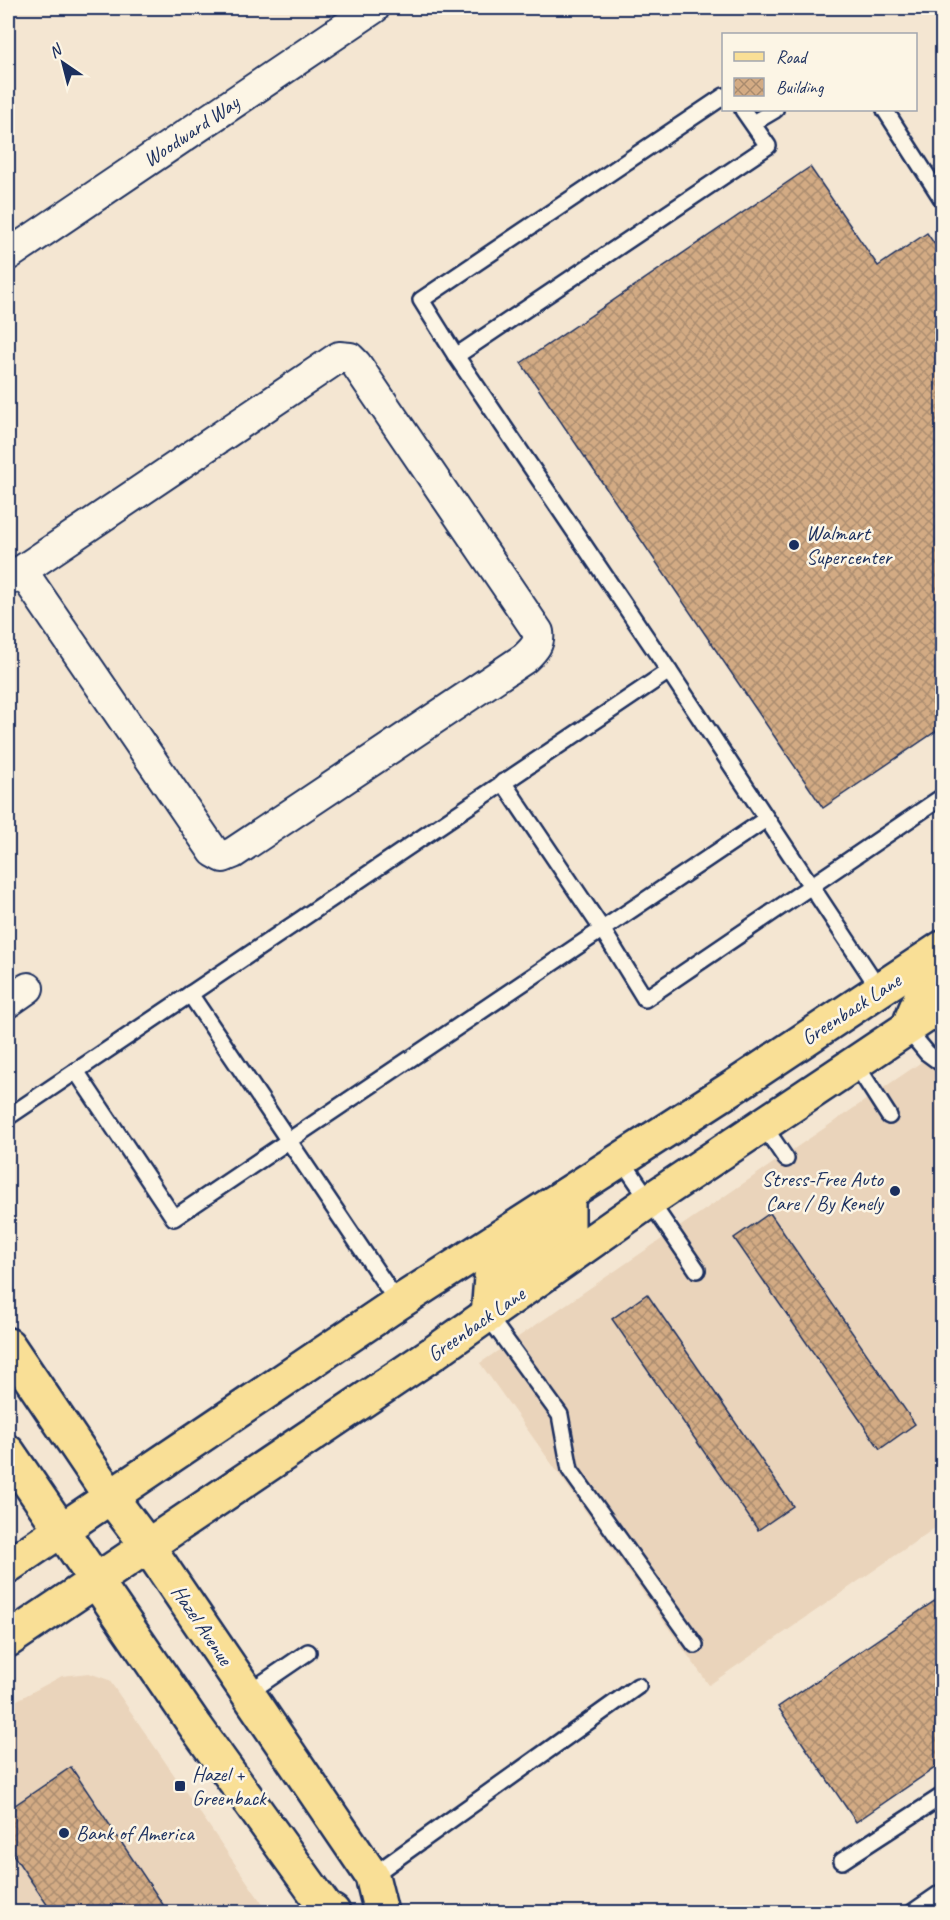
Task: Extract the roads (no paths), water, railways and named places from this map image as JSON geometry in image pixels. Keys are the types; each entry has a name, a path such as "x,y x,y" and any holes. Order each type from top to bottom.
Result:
{"main road":[{"name":"Greenback Lane","path":"8,1566 398,1304 942,948"},
{"path":"907,1029 923,992 942,977"},
{"path":"842,1072 839,1050 874,1015 880,990"},
{"name":"Greenback Lane","path":"8,1640 488,1316 649,1201 942,1005"},
{"path":"488,1316 491,1277 568,1227 568,1194"},
{"name":"Hazel Avenue","path":"8,1345 372,1876 381,1912"},
{"path":"8,1452 94,1581 203,1737 326,1908 333,1912"}],"street":[{"name":"Woodward Way","path":"8,255 374,8"},
{"path":"339,357 346,357 356,364 538,632 540,639 525,658 232,853 224,856 214,852 15,575 339,357"}],"lane":[{"path":"722,97 421,300 456,356 669,671 880,990"},
{"path":"456,356 768,146 744,111"},
{"path":"753,123 773,111"},
{"path":"886,111 942,199"},
{"path":"8,1117 669,671"},
{"path":"503,782 602,929 645,999 942,797"},
{"path":"76,1071 174,1218 766,819"},
{"path":"190,994 398,1304"},
{"path":"907,1029 927,1053 942,1064"},
{"path":"842,1072 889,1116"},
{"path":"763,1125 786,1158"},
{"path":"621,1159 697,1270"},
{"path":"488,1316 560,1415 570,1470 695,1645"},
{"path":"248,1693 308,1652"},
{"path":"372,1876 638,1686"},
{"path":"842,1861 942,1796"},
{"path":"913,1912 942,1892"}],"place":[{"name":"Walmart Supercenter","path":"794,545"},
{"name":"Stress-Free Auto Care / By Kenely","path":"895,1191"},
{"name":"Hazel + Greenback","path":"180,1786"},
{"name":"Bank of America","path":"64,1833"}]}
